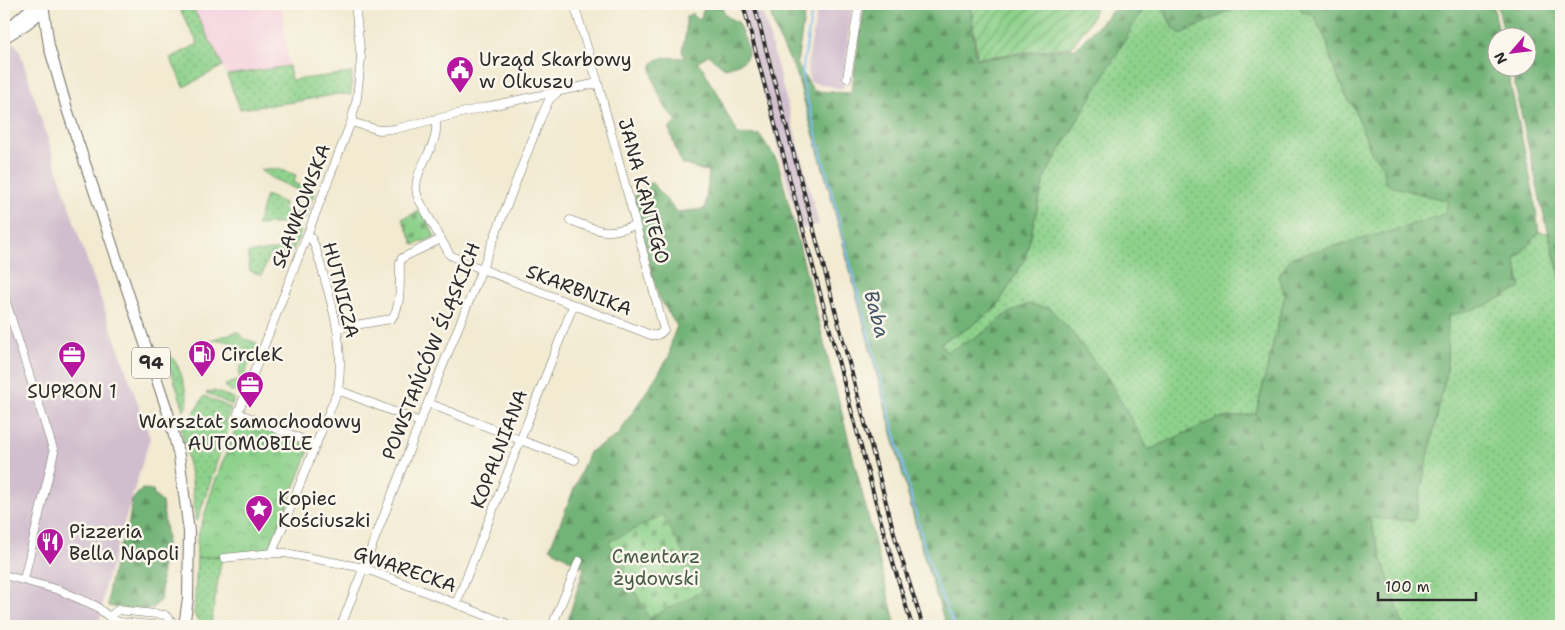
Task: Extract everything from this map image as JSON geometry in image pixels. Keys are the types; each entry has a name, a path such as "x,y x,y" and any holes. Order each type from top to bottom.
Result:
{"main road":[{"path":"4,38 34,19 41,6"},
{"path":"4,32 41,6"},
{"name":"94","path":"41,6 67,109 169,416 179,456 189,532 186,626"}],"street":[{"name":"SŁAWKOWSKA","path":"316,445 238,413 351,122 357,98 361,66 355,4"},
{"name":"JANA KANTEGO","path":"574,4 598,83 664,330"},
{"path":"847,78 859,4"},
{"path":"351,122 378,130 387,130 598,83"},
{"name":"POWSTAŃCÓW ŚLĄSKICH","path":"341,626 544,108 549,100 558,92"},
{"name":"SKARBNIKA","path":"435,119 437,132 418,176 415,190 450,255 482,270 650,335 656,336 664,330"},
{"path":"570,220 598,230 610,232 636,225"},
{"name":"HUTNICZA","path":"272,553 338,390 341,375 338,328 316,248 311,237 307,235"},
{"path":"338,328 391,319 396,314 398,305 400,262 402,258 441,239"},
{"path":"4,296 54,452 24,579"},
{"name":"KOPALNIANA","path":"456,604 573,306"},
{"path":"338,390 420,422"},
{"path":"428,403 575,460"},
{"name":"GWARECKA","path":"224,558 285,553 364,568 513,626"},
{"path":"552,626 579,562"},
{"path":"4,575 59,590 96,606 109,617 119,622 164,626 173,623 186,626"},
{"path":"107,626 109,617 118,610 165,615 173,623"}],"shaded area":[{"path":"191,4 281,4 289,66 227,75"},
{"path":"739,4 761,5 819,224 800,229"},
{"path":"818,4 852,4 843,89 810,82 807,68"},
{"path":"13,42 19,49 80,240 150,438 105,585 99,626 4,626 4,48"}],"green space":[{"path":"177,4 191,4 223,66 184,87 170,58 198,44"},
{"path":"712,4 723,4 723,11 729,18 738,22 747,45 747,57 736,65 725,68 708,55 697,63 704,69 709,81 717,92 737,134 760,135 778,162 896,626 566,626 584,568 550,548 589,452 617,436 669,357 672,339 677,326 659,298 640,231 634,197 651,182 677,212 705,209 709,171 682,164 669,128 678,122 667,110 662,100 653,78 652,66 654,62 661,58 685,58 682,51 686,32 686,17 692,13 698,19 702,17 705,7"},
{"path":"767,4 806,4 797,64 814,91 851,93 865,4 970,4 976,59 1076,48 1119,4 1146,4 1045,176 1025,259 996,308 970,327 940,343 946,352 979,336 1007,314 1028,304 1049,308 1066,325 1108,379 1149,450 1216,419 1256,414 1285,295 1278,276 1292,257 1395,230 1445,214 1448,201 1385,183 1384,167 1371,152 1355,109 1345,95 1331,60 1327,42 1313,14 1302,12 1299,4 1493,4 1498,28 1488,28 1488,78 1509,78 1534,195 1539,232 1515,260 1521,288 1485,306 1448,316 1447,370 1414,521 1369,518 1403,626 946,626 924,557 830,193 796,72 778,37"},
{"path":"971,4 1098,4 1090,21 1072,47 977,58"},
{"path":"1146,4 1158,5 1164,9 1172,26 1181,34 1243,4 1299,4 1303,12 1313,14 1327,42 1331,60 1345,95 1355,109 1371,152 1384,167 1394,187 1448,201 1445,215 1395,230 1278,276 1285,295 1256,414 1216,419 1148,450 1108,379 1066,325 1049,308 1007,314 979,336 946,352 940,343 970,327 996,308 1025,259 1045,176"},
{"path":"1156,4 1243,4 1181,34 1173,28 1164,8"},
{"path":"1497,4 1561,4 1561,280 1542,208 1513,78 1538,78 1538,28 1503,28"},
{"path":"289,66 291,80 352,73 351,95 339,94 240,109 227,75"},
{"path":"279,169 296,175 294,183 315,191 308,211 305,207 309,195 271,178 260,170"},
{"path":"266,195 284,203 283,210 297,214 303,212 306,215 305,218 288,223 257,225"},
{"path":"421,210 435,237 414,245 402,219"},
{"path":"296,230 301,232 292,252 269,255 262,275 250,271 248,253 290,248"},
{"path":"1539,232 1548,233 1561,280 1561,626 1403,626 1369,517 1414,521 1447,370 1448,315 1485,306 1515,260"},
{"path":"237,332 245,339 257,343 238,392 234,392 225,385 240,380 241,365 245,362 242,355 236,346 228,342 210,340"},
{"path":"165,353 174,360 181,373 188,400 184,410"},
{"path":"214,391 234,398 232,405 206,393"},
{"path":"204,396 231,408 225,423 229,426 197,522 195,520 192,480 182,428 187,417 191,418"},
{"path":"243,420 309,446 309,451 269,550 197,558 197,539 213,487 237,424"},
{"path":"142,489 153,490 154,495 162,502 167,539 162,561 161,599 153,608 139,611 108,606 109,587 118,550 128,528 132,500"},
{"name":"Cmentarz żydowski","path":"663,515 703,591 649,618 609,542"},
{"path":"222,556 211,624 216,626 205,625 198,621 194,614 197,558"}],"waterway":[{"name":"Baba","path":"813,4 802,78 928,560 954,626"}],"railway":[{"path":"743,4 883,529 912,626"},
{"path":"754,4 897,544 923,626"}],"place":[{"name":"Urząd Skarbowy w Olkuszu","path":"460,94"},
{"name":"CircleK","path":"202,378"},
{"name":"SUPRON 1","path":"72,379"},
{"name":"Warsztat samochodowy AUTOMOBILE","path":"250,409"},
{"name":"Kopiec Kościuszki","path":"259,533"},
{"name":"Pizzeria Bella Napoli","path":"50,566"}]}
